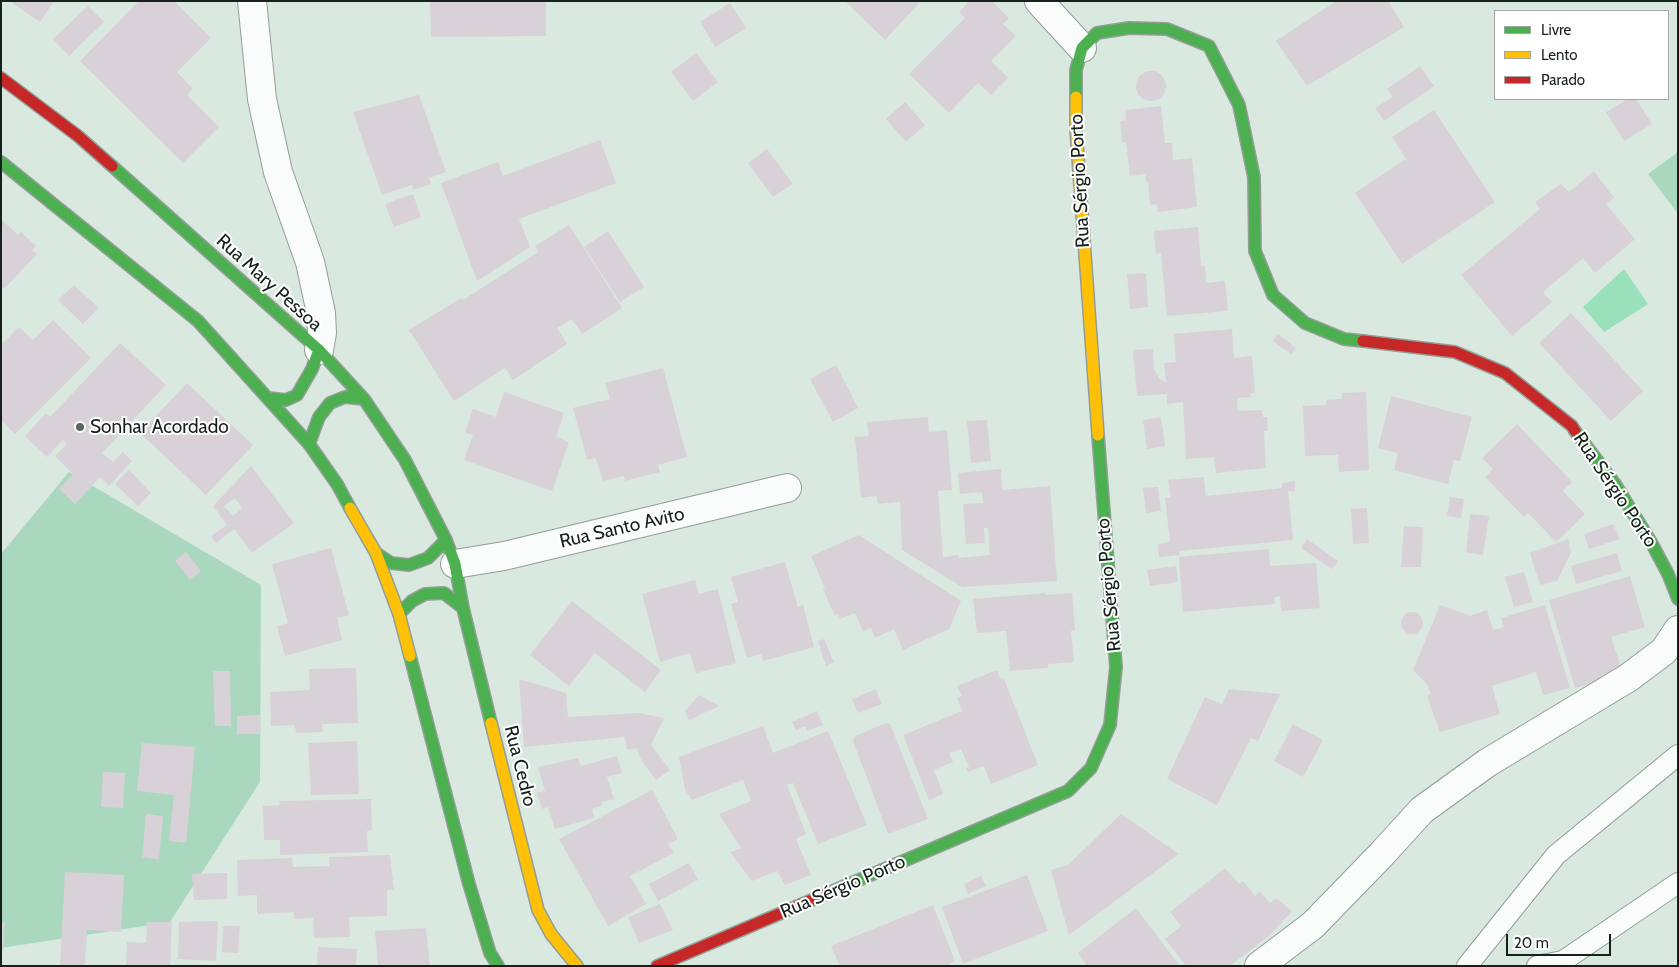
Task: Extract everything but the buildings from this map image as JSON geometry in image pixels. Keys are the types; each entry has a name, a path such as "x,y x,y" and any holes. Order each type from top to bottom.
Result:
{"street":[{"path":"252,1 262,99 278,172 310,262 321,313 322,333 319,350 312,369 297,395 286,400 269,398"},
{"path":"1040,1 1082,48"},
{"name":"Rua Sérgio Porto","path":"657,966 1068,791 1092,768 1110,725 1116,667 1076,129 1076,70 1082,48 1097,33 1129,28 1167,28 1208,46 1239,105 1254,177 1256,251 1273,295 1305,323 1344,339 1455,352 1505,373 1572,426 1615,484 1646,534 1668,574 1678,599"},
{"name":"Rua Mary Pessoa","path":"1,78 78,136 319,350 338,370 364,399 405,460 451,552"},
{"path":"1,162 198,321 309,444 337,484 376,554 399,614 469,884 490,953 498,966"},
{"path":"309,444 319,418 330,402 345,397 364,399"},
{"name":"Rua Santo Avito","path":"451,552 504,556 788,488"},
{"path":"376,554 391,563 409,565 451,552"},
{"name":"Rua Cedro","path":"451,552 463,608 538,910 551,934 577,966"},
{"path":"399,614 412,601 425,594 444,593 463,608"},
{"path":"1259,966 1313,925 1422,810 1487,763 1628,678 1664,651 1678,630"}],"lane":[{"path":"1467,966 1556,855 1678,755"},
{"path":"1537,966 1563,961 1678,883"}],"shaded area":[{"path":"1678,152 1678,214 1648,174"},
{"path":"1624,269 1648,304 1604,332 1583,307"},
{"path":"69,472 261,585 260,782 170,922 1,948 1,554"}],"traffic: fast":[{"path":"1076,97 1076,70 1082,48 1097,33 1129,28 1167,29 1209,46 1239,105 1254,177 1255,251 1273,295 1305,323 1344,339 1363,341"},
{"path":"1,162 198,321 309,444 337,484 350,508"},
{"path":"112,166 319,350 364,399 405,460 446,540 455,564 463,608 491,723"},
{"path":"269,398 286,400 297,395 312,369 319,350"},
{"path":"309,444 319,417 330,403 345,397 364,399"},
{"path":"1575,431 1615,484 1651,542 1668,574 1678,599"},
{"path":"826,894 1068,791 1091,768 1110,725 1116,667 1098,435"},
{"path":"376,553 391,563 409,565 428,558 446,540"},
{"path":"399,614 412,601 425,594 444,593 463,608"},
{"path":"410,656 469,884 490,953 498,966"}],"traffic: slow":[{"path":"1076,97 1076,129 1098,435"},
{"path":"350,508 376,553 399,614 410,656"},
{"path":"491,723 538,910 551,934 577,966"}],"traffic: jam":[{"path":"1,78 78,136 112,166"},
{"path":"1363,341 1455,352 1505,373 1572,426 1575,431"},
{"path":"657,966 826,894"}],"place":[{"name":"Sonhar Acordado","path":"80,427"}]}
